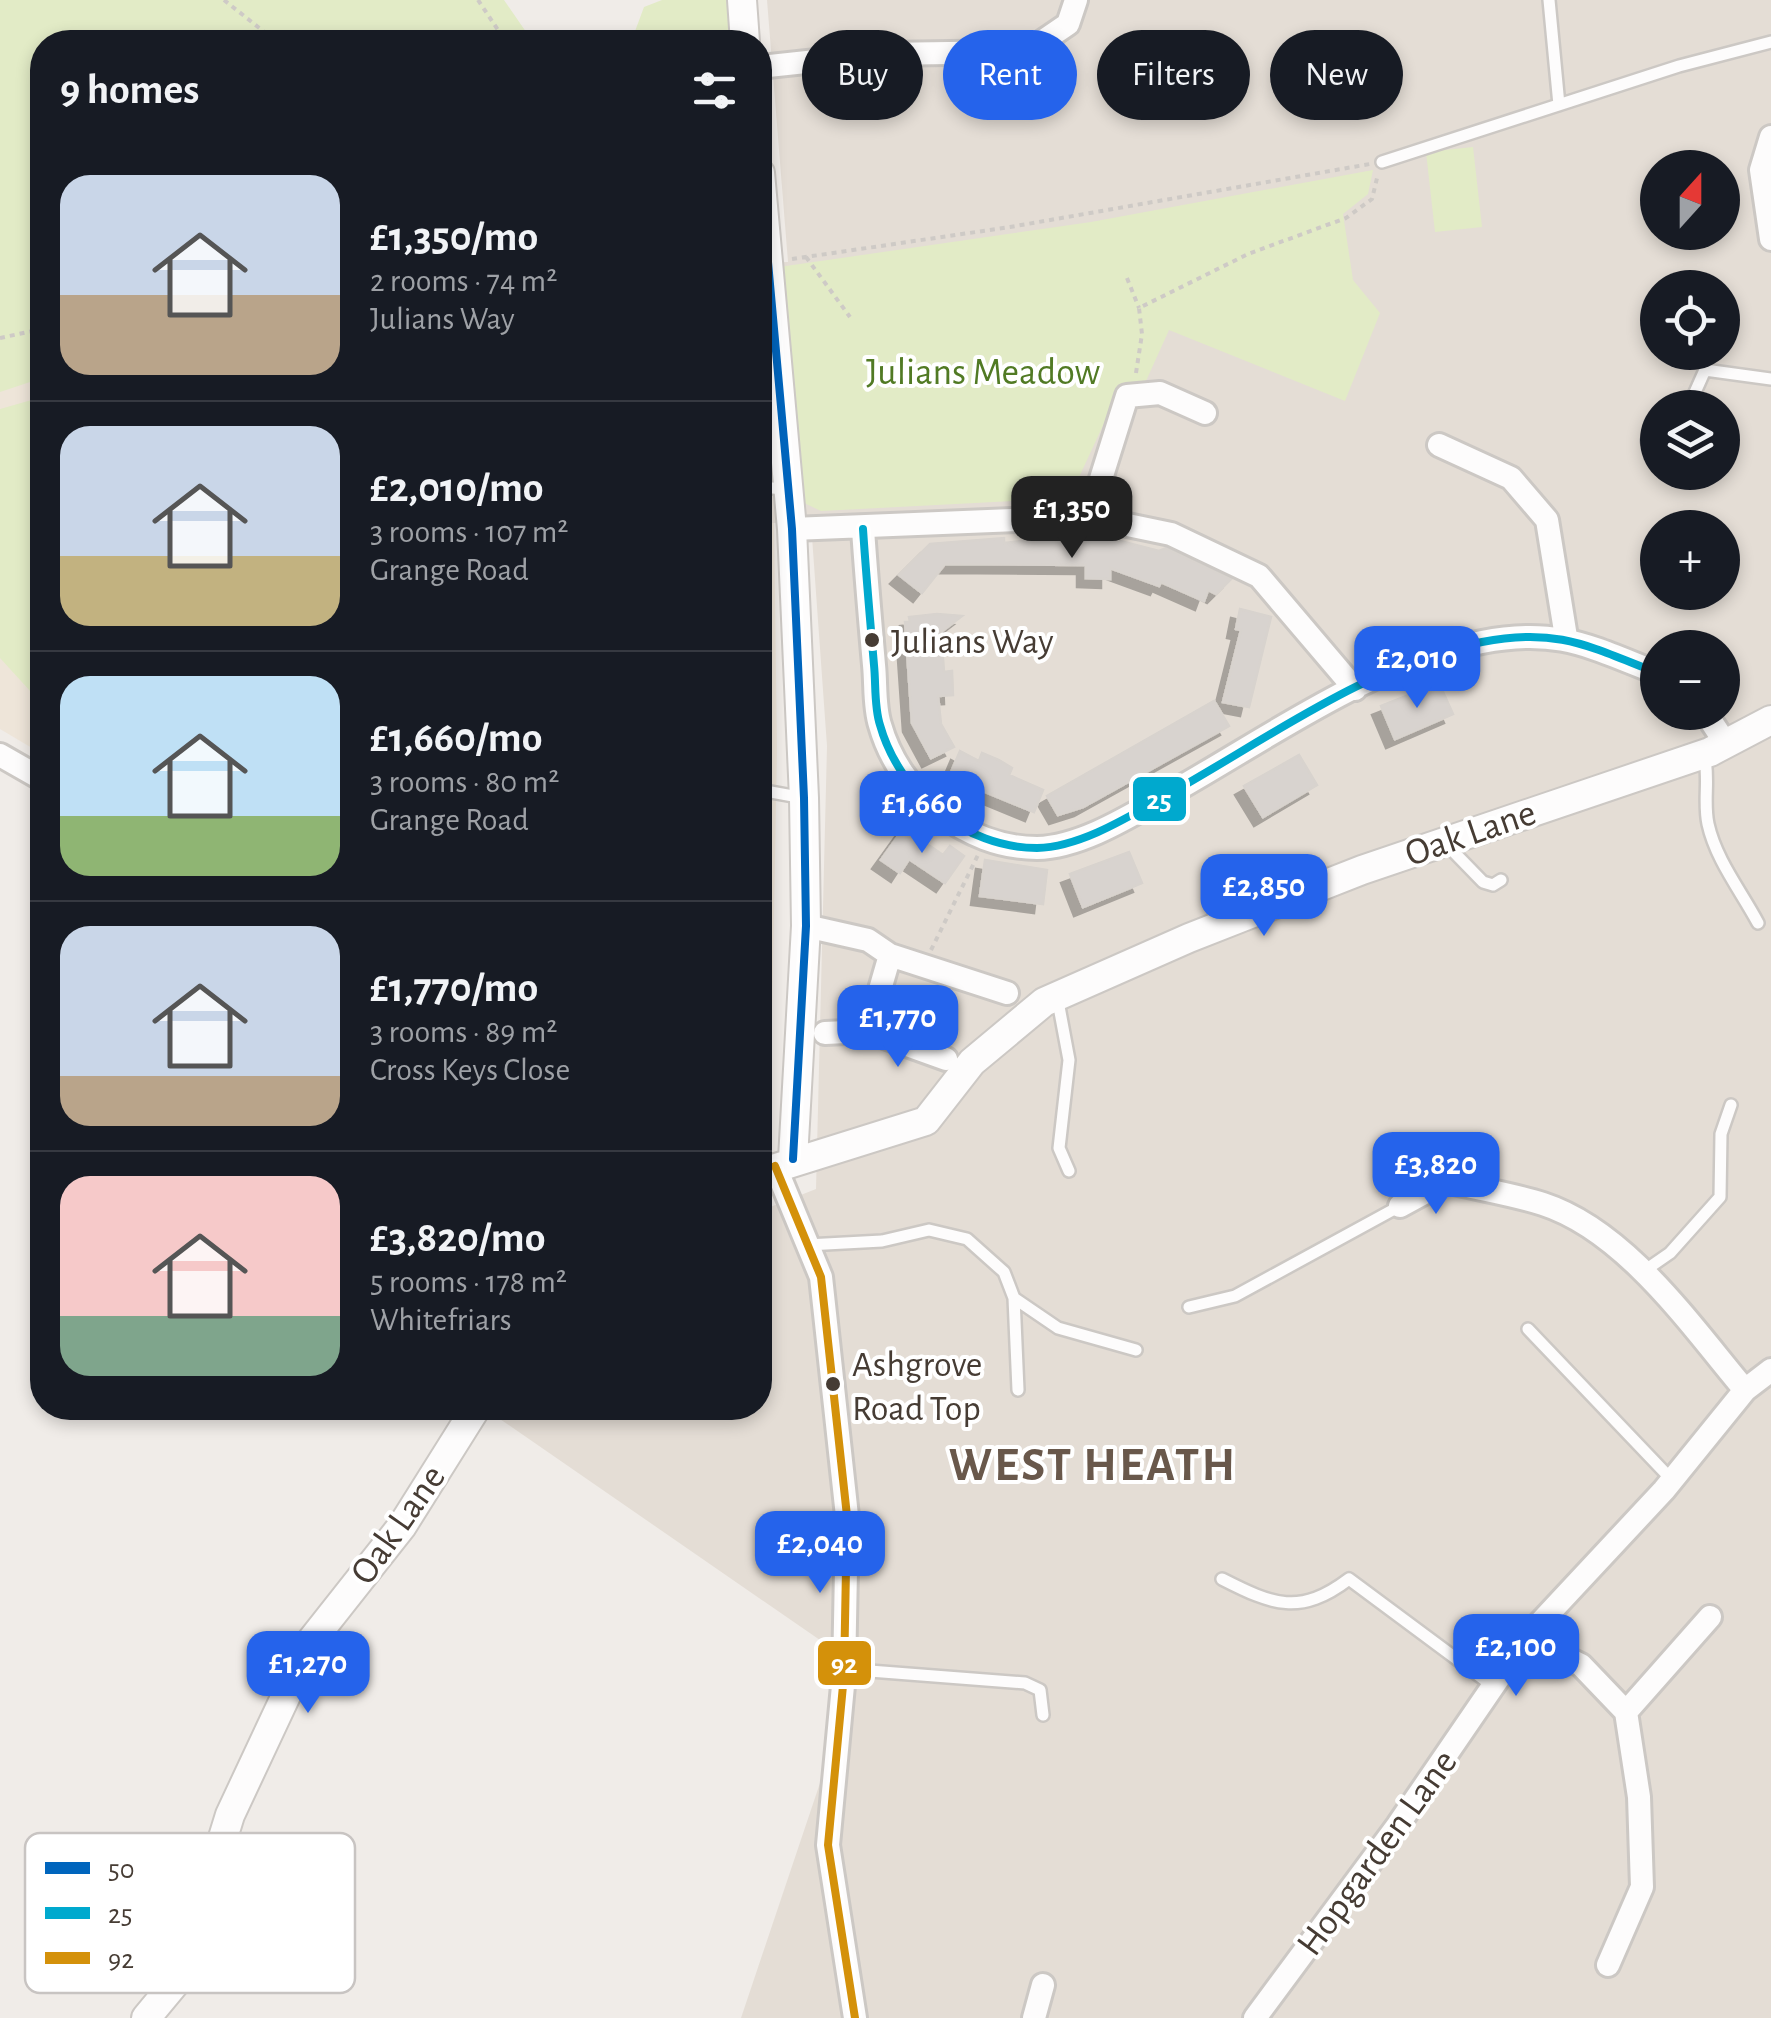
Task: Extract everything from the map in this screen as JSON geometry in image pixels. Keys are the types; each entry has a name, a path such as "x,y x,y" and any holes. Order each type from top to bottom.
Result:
{"street":[{"path":"742,0 744,30"},
{"path":"772,66 881,54 1027,52 1068,24 1076,0"},
{"path":"1771,137 1761,170 1771,239"},
{"path":"772,273 792,529 806,926 776,1166 821,1277 847,1516 844,1669 828,1845 855,2018"},
{"path":"1089,518 1127,396 1160,392 1205,414"},
{"path":"1439,445 1510,478 1546,520 1566,637"},
{"path":"792,529 1089,518 1172,534 1259,576 1355,689"},
{"path":"862,528 880,725 924,801 950,821 987,838 1038,848 1078,839 1153,802 1355,689 1424,658 1470,645 1566,637 1640,666"},
{"name":"Oak Lane","path":"776,1166 926,1122 997,1038 1057,996 1188,938 1444,840 1715,749 1771,720"},
{"path":"1710,730 1715,749"},
{"path":"0,755 30,772"},
{"path":"806,926 868,940 890,955 1007,992"},
{"path":"868,1031 890,955"},
{"path":"825,1033 868,1031 946,1059"},
{"path":"1442,1151 1446,1181"},
{"path":"1400,1206 1446,1181 1546,1205 1580,1222 1644,1272 1745,1390"},
{"name":"Hopgarden Lane","path":"1255,2018 1398,1825 1526,1638 1672,1480 1745,1390 1771,1370"},
{"name":"Oak Lane","path":"224,1833 312,1640 402,1526 468,1420"},
{"path":"1626,1712 1710,1617"},
{"path":"1526,1638 1581,1666 1626,1712 1639,1797 1642,1887 1608,1964"},
{"path":"1034,2018 1043,1985"},
{"name":"Oak Lane","path":"146,2018 167,1993"}],"lane":[{"path":"1550,0 1559,105"},
{"path":"1382,162 1771,42"},
{"path":"1696,390 1705,370 1771,378"},
{"path":"772,488 789,489"},
{"path":"1715,749 1707,821 1717,850 1758,923"},
{"path":"772,792 804,798"},
{"path":"1444,840 1483,882 1493,885 1501,880"},
{"path":"1057,996 1069,1060 1059,1148 1069,1171"},
{"path":"1644,1272 1670,1253 1720,1197 1721,1134 1731,1105"},
{"path":"1190,1306 1235,1296 1400,1206"},
{"path":"808,1245 882,1242 929,1230 966,1239 1004,1272 1014,1298 1018,1390"},
{"path":"1014,1298 1058,1328 1136,1350"},
{"path":"1528,1329 1672,1480"},
{"path":"1222,1579 1258,1598 1291,1604 1318,1600 1349,1579 1493,1686"},
{"path":"844,1669 1025,1683 1040,1690 1043,1715"}],"path":[{"path":"224,0 262,30"},
{"path":"478,0 498,30"},
{"path":"772,260 1192,197 1382,162 1372,199 1346,218 1248,254 1139,308"},
{"path":"806,257 850,317"},
{"path":"1127,278 1139,308 1140,363 1127,396"},
{"path":"0,338 30,332"},
{"path":"924,964 987,838"}],"shaded area":[{"path":"767,0 1771,0 1771,2018 741,2018 859,1667 501,1420 772,1420 772,1206 816,1189 827,746 811,523 772,523 772,263 788,262"},
{"path":"30,345 30,747 0,729 0,351"},
{"path":"772,523 777,750 772,1022"}],"green space":[{"path":"0,0 504,0 525,30 30,30 30,382 0,392"},
{"path":"662,0 727,0 731,30 635,30 644,7"},
{"path":"1473,147 1482,227 1435,232 1426,152"},
{"name":"Julians Meadow","path":"1373,170 1368,194 1343,214 1353,280 1380,313 1345,401 1169,330 1146,381 1112,406 1074,488 1054,499 821,511 802,502 779,267 1091,222"},
{"path":"30,400 30,691 0,658 0,409"}],"building":[{"path":"1093,534 1159,551 1166,548 1231,579 1216,594 1208,590 1204,601 1161,582 1159,586 1110,568 1110,579 1086,578 1086,565 945,564 922,593 899,575 930,544 1004,538 1004,543"},
{"path":"1240,609 1271,617 1249,707 1223,702 1241,630 1236,629"},
{"path":"962,616 941,632 944,672 952,671 953,695 938,696 941,724 954,747 931,758 912,723 905,622 910,622 909,617"},
{"path":"1439,683 1453,714 1395,739 1381,706"},
{"path":"1214,701 1229,726 1083,807 1058,815 1047,796"},
{"path":"960,751 979,761 982,753 999,760 1012,768 1009,775 1043,790 1034,812 949,777"},
{"path":"1299,755 1317,785 1263,817 1244,786"},
{"path":"904,828 943,855 950,846 964,856 945,883 909,859 900,873 881,860"},
{"path":"1129,852 1142,883 1083,907 1070,874"},
{"path":"985,860 1047,870 1043,904 980,896"}],"transit line":[{"name":"50","path":"772,306 792,529 804,798 806,926 793,1159"},
{"name":"25","path":"863,529 877,711 889,750 902,773 939,812 961,827 1010,846 1055,846 1109,827 1324,703 1401,666 1441,652 1509,638 1553,638 1640,666"},
{"name":"92","path":"775,1166 821,1277 847,1516 844,1675 828,1845 855,2018"}],"place":[{"name":"Julians Way","path":"872,640"},
{"name":"Ashgrove Road Top","path":"833,1384"}],"district":[{"name":"WEST HEATH","path":"1093,1463"}]}
